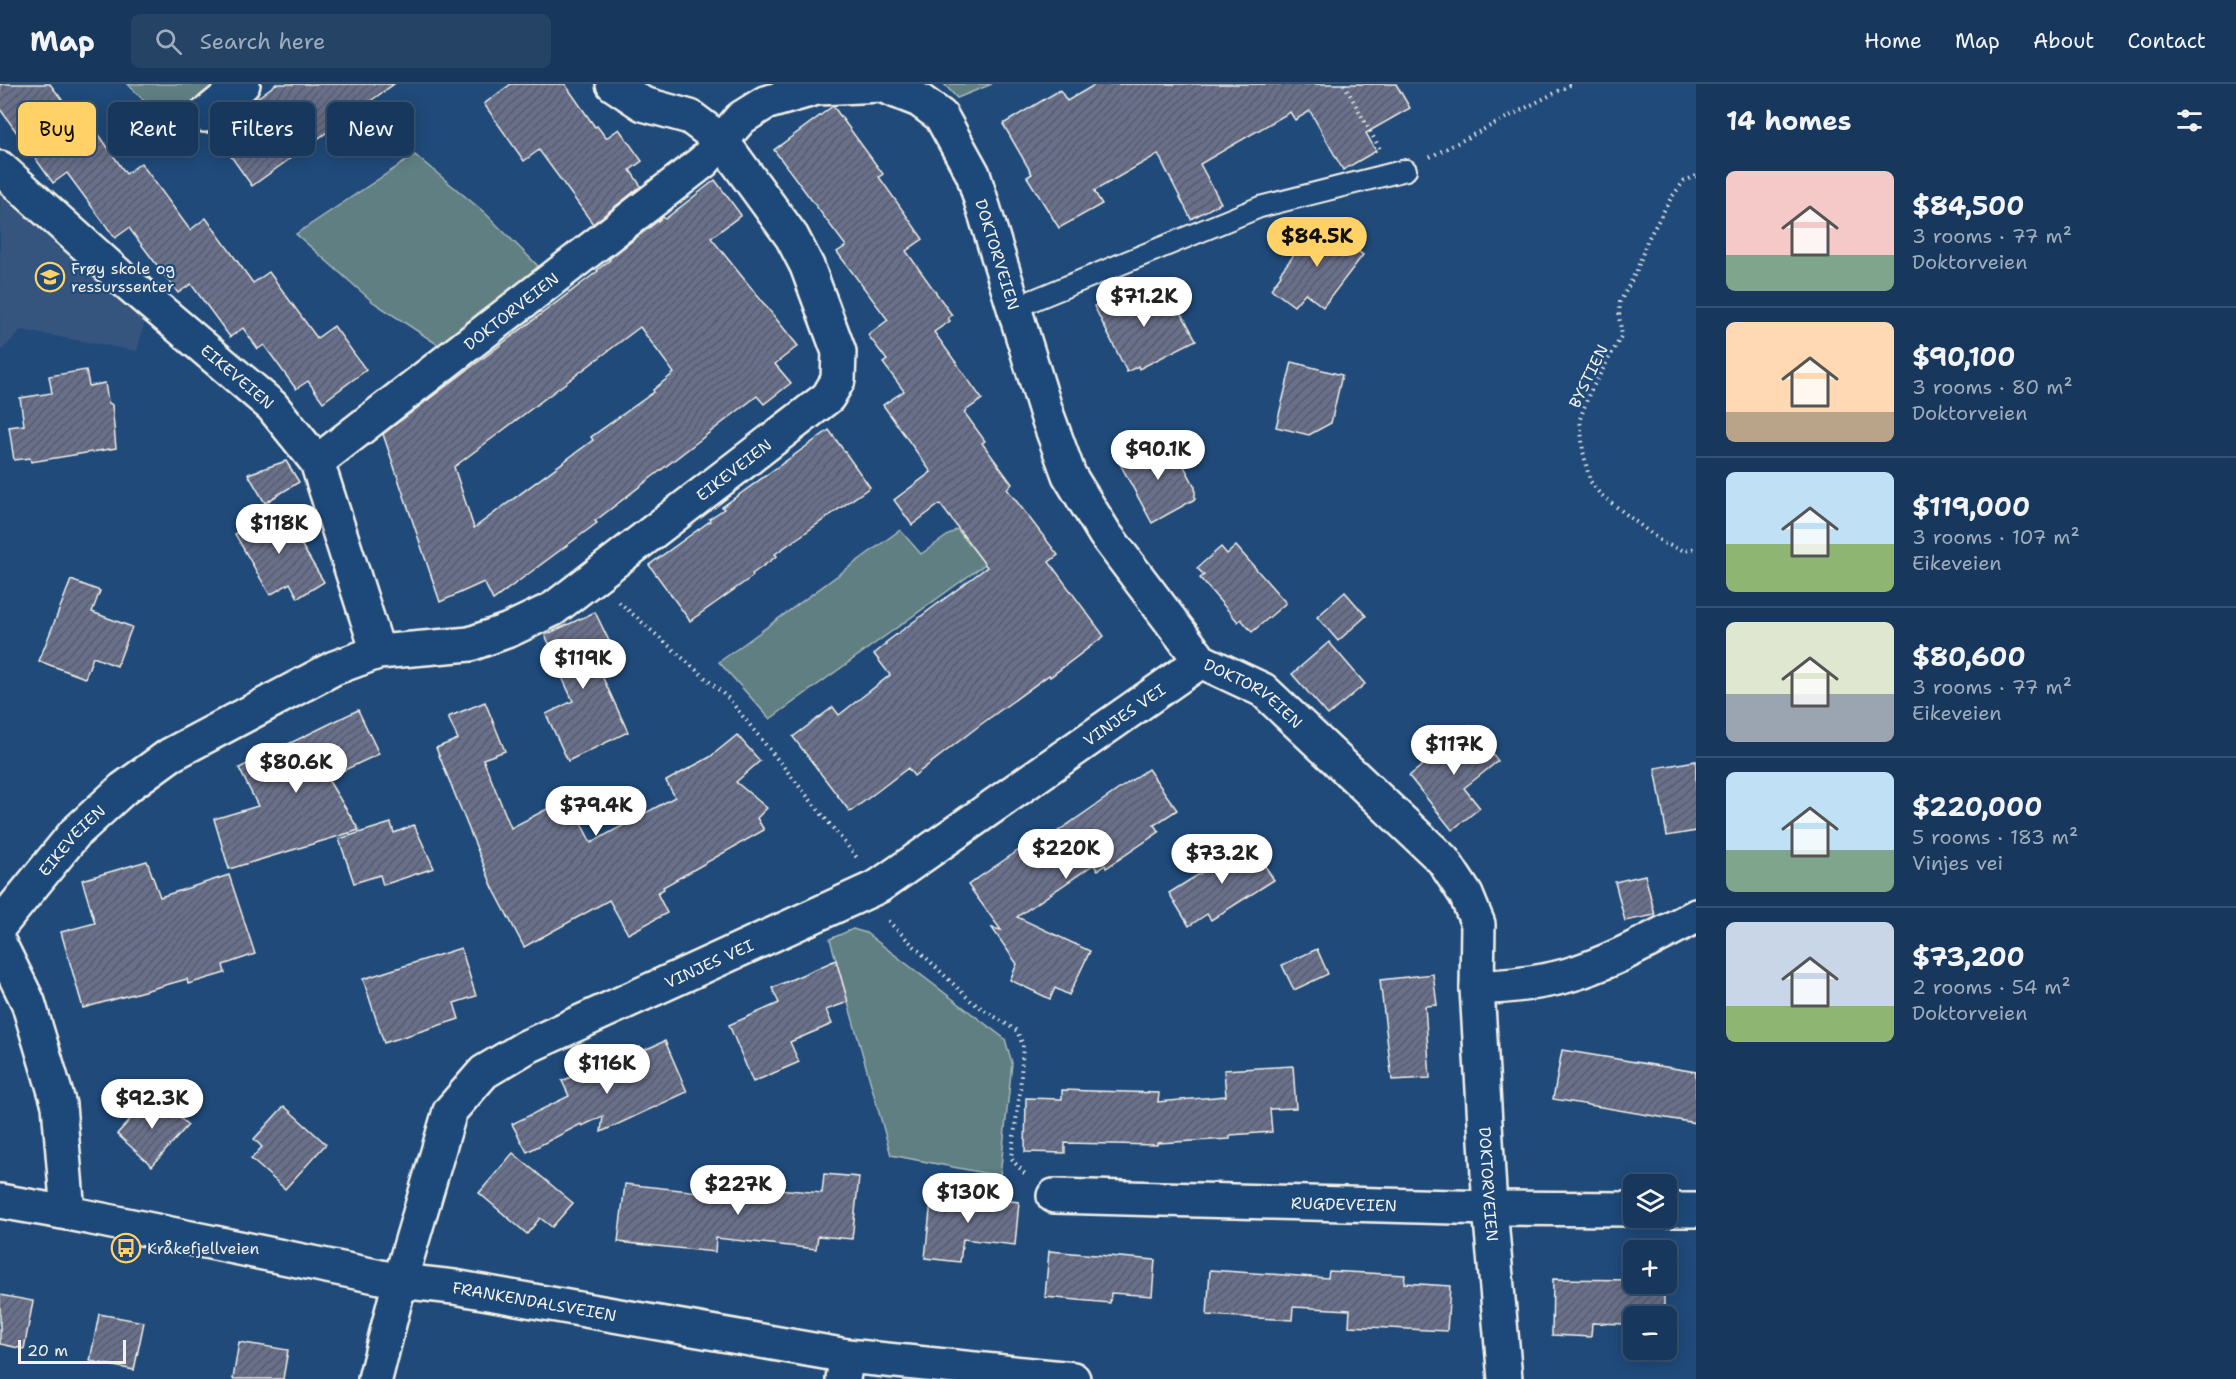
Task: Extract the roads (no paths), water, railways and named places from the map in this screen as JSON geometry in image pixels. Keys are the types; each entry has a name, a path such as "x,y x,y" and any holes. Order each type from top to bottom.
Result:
{"street":[{"path":"205,115 243,84"},
{"name":"EIKEVEIEN","path":"0,925 75,833 123,789 170,755 334,668 378,652 470,644 509,630 553,609 828,397 838,380 839,352 807,266 792,237 722,141 690,117 643,104 613,84"},
{"name":"DOKTORVEIEN","path":"317,462 704,161 741,118 765,103 817,88 881,85 919,100 941,116 973,174 1047,415 1069,475 1105,534 1201,661 1263,690 1443,860 1466,895 1478,924 1477,988 1490,1208 1505,1379"},
{"name":"EIKEVEIEN","path":"0,168 124,280 272,406 317,462 378,652"},
{"name":"VINJES VEI","path":"375,1379 400,1281 450,1111 484,1072 526,1047 870,890 1201,661"},
{"path":"1477,988 1521,984 1564,976 1597,965 1652,940 1696,916"},
{"path":"0,945 28,1002 59,1105 68,1213"},
{"name":"RUGDEVEIEN","path":"1054,1196 1490,1208 1623,1209"},
{"name":"FRANKENDALSVEIEN","path":"0,1201 400,1281 454,1287 845,1367 1073,1379"},
{"path":"1677,1210 1696,1210"}],"lane":[{"path":"1014,308 1260,207 1399,172"}],"place":[{"name":"Frøy skole og ressurssenter","path":"50,277"},
{"name":"Kråkefjellveien","path":"126,1248"}]}
